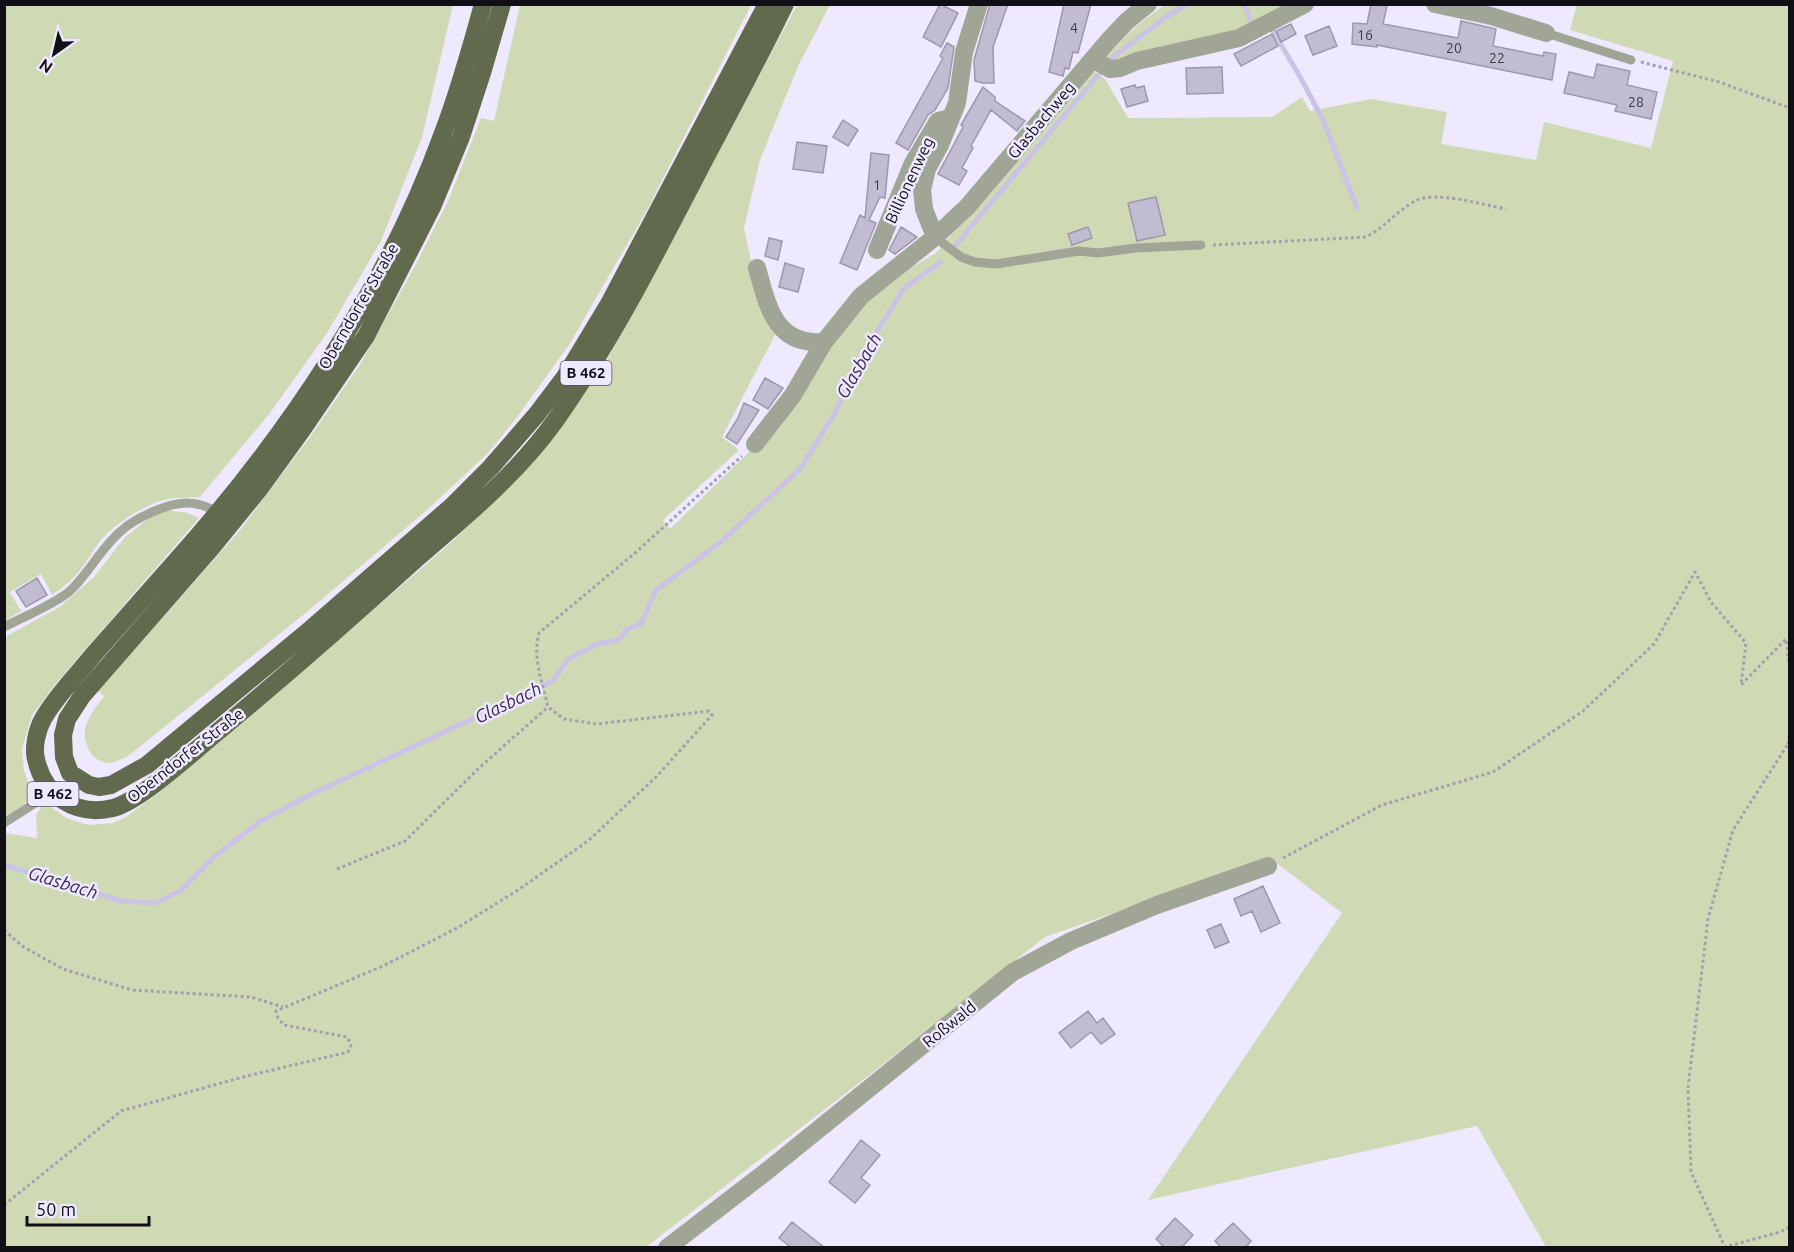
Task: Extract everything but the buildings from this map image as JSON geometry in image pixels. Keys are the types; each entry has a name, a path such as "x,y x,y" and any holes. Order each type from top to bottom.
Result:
{"main road":[{"name":"Oberndorfer Straße","path":"483,4 464,73 442,137 410,212 381,272 320,375 219,512 68,685 41,723 35,757 51,793 78,809 108,810 124,804 161,778 292,669 468,514 505,478 553,424 604,347 672,223 786,4"},
{"name":"Oberndorfer Straße","path":"502,4 461,137 432,207 366,336 260,488 212,547 82,696 67,719 63,735 64,757 70,772 89,785 99,787 111,785 147,765 305,634 451,507 517,438 565,377 609,304 767,4"}],"street":[{"name":"Billionenweg","path":"935,237 924,209 922,190 927,169 940,145 957,103 964,52 979,4"},
{"name":"Glasbachweg","path":"755,444 793,395 824,342 861,296 935,237 967,207 1093,59 1127,21 1148,4"},
{"path":"1093,59 1110,69 1120,68 1137,61 1239,38 1305,4"},
{"path":"1435,4 1491,16 1546,33"},
{"name":"Billionenweg","path":"877,250 914,163 939,121 950,120"},
{"path":"757,268 768,302 786,335 809,343 824,342"},
{"name":"Roßwald","path":"667,1248 762,1175 1013,972 1071,942 1157,905 1268,866"}],"lane":[{"path":"1546,33 1631,60"},
{"path":"935,237 961,257 975,262 996,264 1079,251 1098,253 1136,248 1201,245"},
{"path":"4,627 68,593 121,530 145,516 167,506 188,502 219,512"},
{"path":"4,823 51,793"}],"path":[{"path":"1631,60 1719,82 1790,108"},
{"path":"1201,245 1366,237 1380,230 1414,201 1430,197 1506,209"},
{"path":"4,1205 121,1111 243,1077 348,1052 351,1045 347,1037 284,1025 276,1011 383,966 457,928 518,890 588,841 656,777 712,715 709,711 597,724 564,719 548,708 536,652 539,633 635,553 755,444"},
{"path":"1268,866 1382,805 1493,772 1583,711 1654,644 1695,572 1711,602 1746,643 1741,685 1786,639 1790,671"},
{"path":"337,869 405,841 480,767 548,708"},
{"path":"1790,731 1789,746 1733,830 1708,920 1688,1088 1691,1172 1725,1247 1780,1232 1790,1227"},
{"path":"4,930 22,946 63,969 132,990 250,997 283,1007"}],"green space":[{"path":"4,5 453,5 422,137 381,241 327,333 270,413 200,497 159,501 130,516 104,537 73,578 52,595 41,574 10,592 21,611 5,621"},
{"path":"520,5 751,5 647,210 569,345 518,416 488,453 427,510 308,611 127,757 110,763 98,760 87,746 85,729 88,720 104,696 98,691 241,529 310,437 361,363 448,201 481,118 494,121"},
{"path":"797,5 830,5 798,66 760,160 744,228 757,289 776,333 722,437 739,450 663,520 670,529 775,430 838,336 861,308 886,282 936,253 1091,69 1105,79 1128,118 1272,117 1302,97 1310,111 1371,99 1447,112 1441,144 1536,160 1544,122 1651,148 1673,61 1570,30 1577,5 1789,5 1789,1247 1546,1247 1477,1126 1148,1200 1342,913 1270,858 1045,937 646,1247 5,1247 5,833 37,838 36,815 42,806 48,805 66,818 89,825 113,823 126,817 157,794 281,690 453,541 533,460 576,406 606,362"},
{"path":"1165,5 1293,5 1238,33 1120,62 1107,57 1134,29"},
{"path":"168,510 188,513 199,518 58,681 32,715 22,749 24,770 32,794 23,806 5,817 5,637 61,606 94,577 125,537 151,517"}],"waterway":[{"name":"Glasbach","path":"1112,58 1187,4"},
{"path":"1244,4 1251,21"},
{"path":"1273,31 1324,122 1357,208"},
{"name":"Glasbach","path":"955,246 1099,74"},
{"name":"Glasbach","path":"4,865 122,901 155,903 180,891 213,858 259,822 310,795 551,682 569,659 597,644 619,640 627,629 641,624 656,590 722,541 800,469 834,415 864,353 904,288 940,263"}]}
